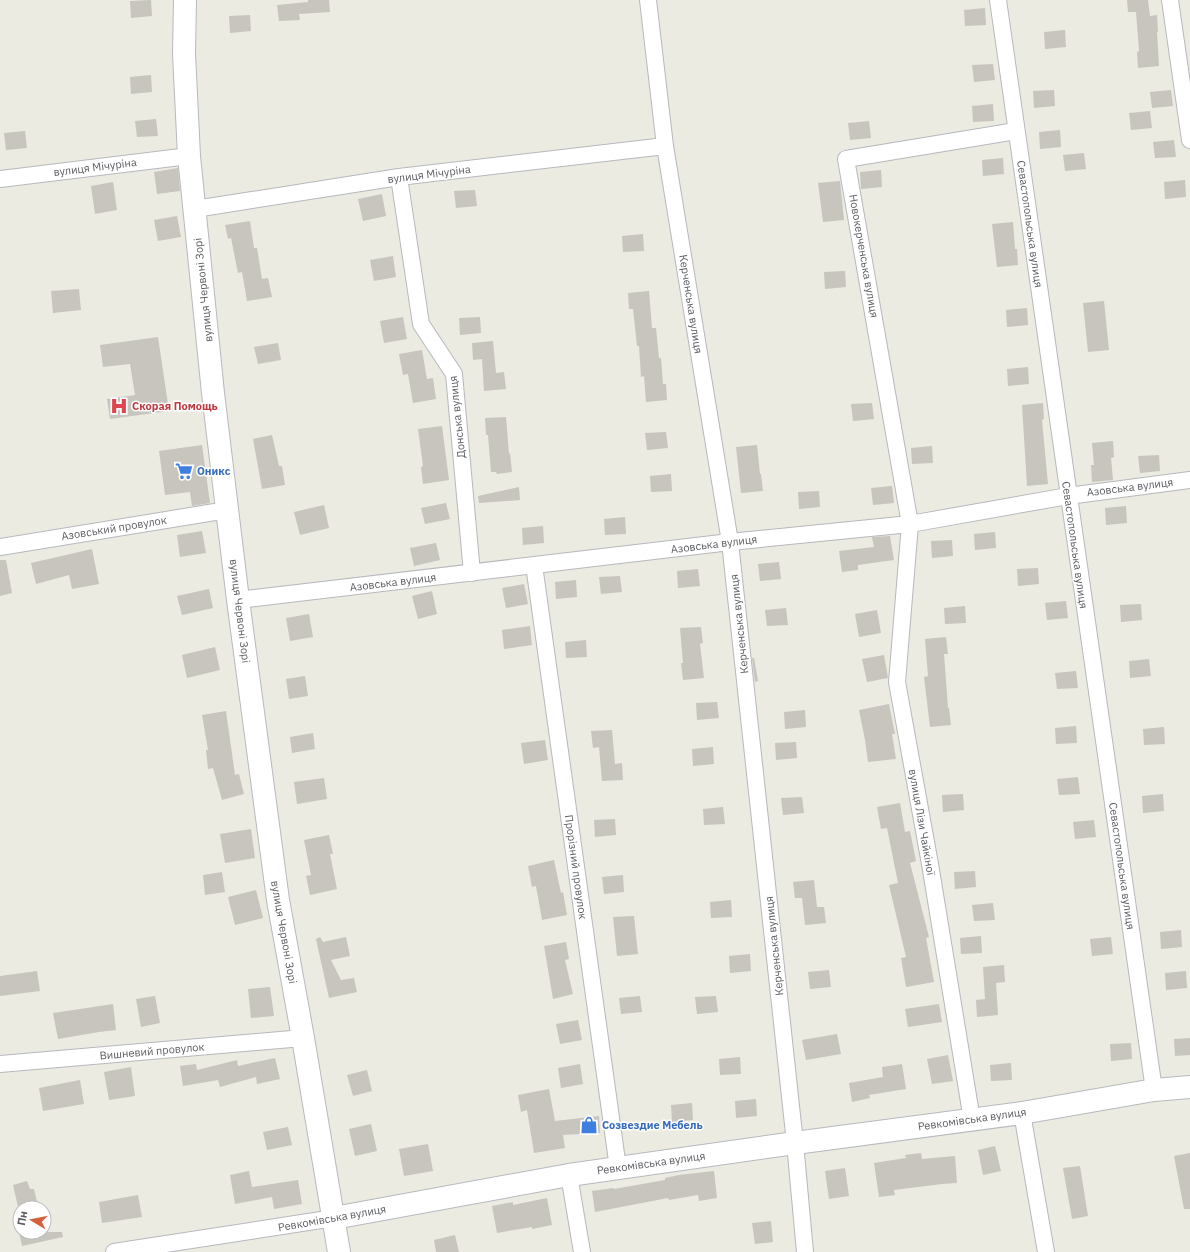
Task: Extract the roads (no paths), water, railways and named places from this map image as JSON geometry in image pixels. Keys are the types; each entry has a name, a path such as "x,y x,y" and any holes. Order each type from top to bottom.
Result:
{"street":[{"name":"вулиця Червоні Зорі","path":"185,0 184,54 189,156 213,393 238,600 278,900 339,1252"},
{"name":"Керченська вулиця","path":"648,0 665,146 730,542 795,1143 804,1252"},
{"name":"Севастопольська вулиця","path":"998,0 1154,1090"},
{"path":"1170,0 1190,140"},
{"name":"Новокерченська вулиця","path":"910,524 846,159 1016,131"},
{"name":"вулиця Мічуріна","path":"195,209 399,177 665,146"},
{"name":"вулиця Мічуріна","path":"0,178 189,156"},
{"name":"Донська вулиця","path":"399,177 422,324 454,374 472,573"},
{"name":"Азовська вулиця","path":"238,600 730,542 910,524 1068,496 1190,480"},
{"name":"Азовський провулок","path":"0,547 227,510"},
{"name":"вулиця Лізи Чайкіної","path":"910,524 897,682 972,1120"},
{"name":"Прорізний провулок","path":"534,565 618,1168"},
{"name":"Вишневий провулок","path":"0,1064 303,1038"},
{"name":"Ревкомівська вулиця","path":"114,1252 334,1218 569,1175 1022,1113 1154,1090 1190,1087"},
{"path":"1022,1113 1046,1252"},
{"path":"569,1175 582,1252"}],"place":[{"name":"Скорая Помощь","path":"119,406"},
{"name":"Оникс","path":"184,471"},
{"name":"Созвездие Мебель","path":"589,1125"}]}
